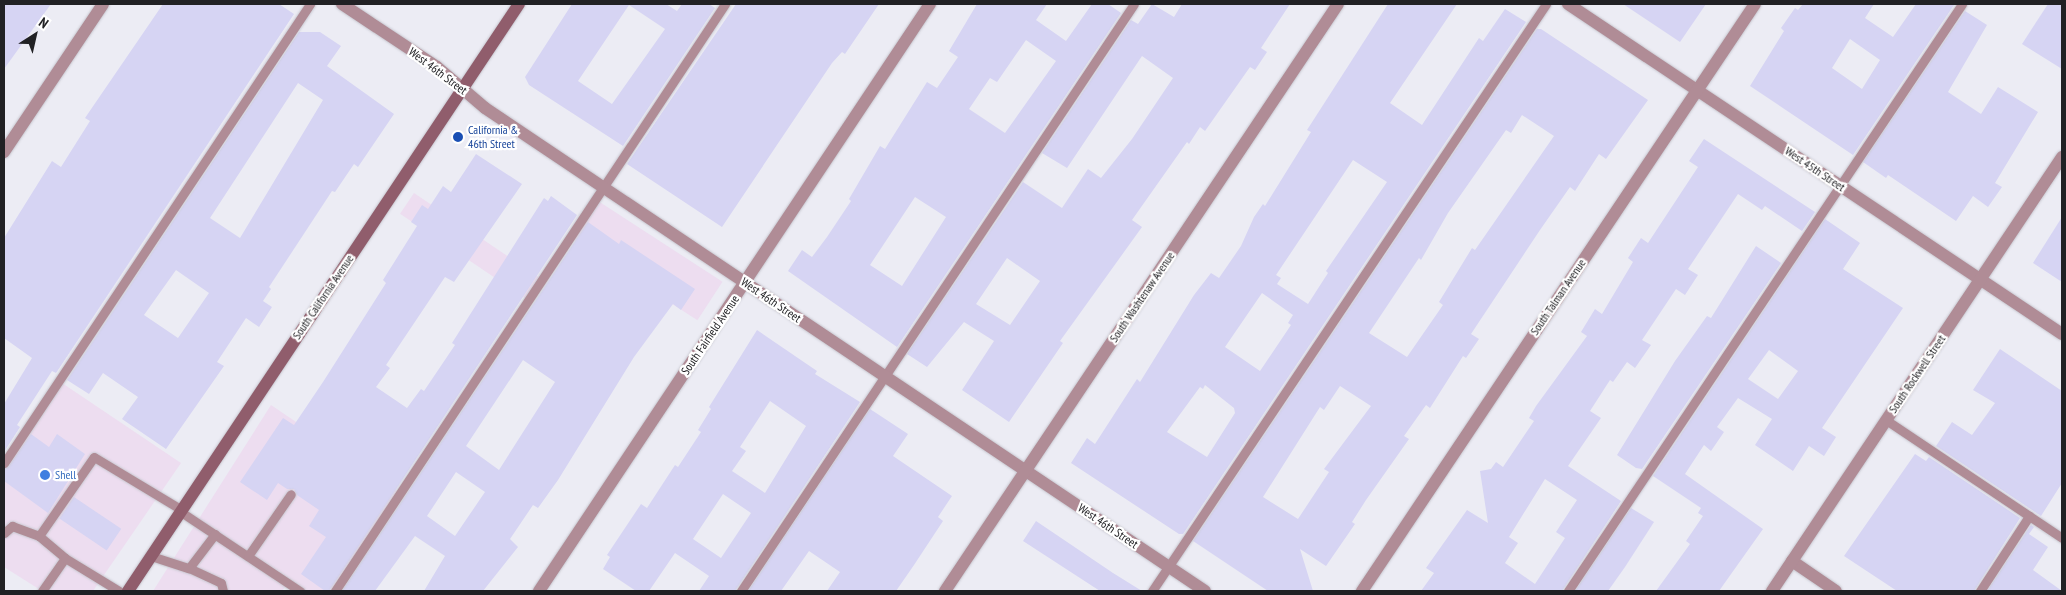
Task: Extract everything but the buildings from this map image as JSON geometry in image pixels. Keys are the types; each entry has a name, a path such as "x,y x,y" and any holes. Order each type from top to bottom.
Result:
{"main road":[{"name":"South California Avenue","path":"128,591 519,4"}],"street":[{"path":"4,152 103,4"},
{"name":"West 46th Street","path":"342,4 437,67 485,108 1205,591"},
{"name":"South Fairfield Avenue","path":"539,591 930,4"},
{"name":"South Washtenaw Avenue","path":"945,591 1338,4"},
{"name":"West 45th Street","path":"1568,4 2062,334"},
{"name":"South Talman Avenue","path":"1362,591 1755,4"},
{"name":"South Rockwell Street","path":"1772,591 2062,157"},
{"path":"1792,561 1836,591"}],"lane":[{"path":"4,463 310,4"},
{"path":"335,591 725,4"},
{"path":"741,591 1134,4"},
{"path":"1152,591 1546,4"},
{"path":"1568,591 1962,4"},
{"path":"1886,420 2062,538"},
{"path":"39,536 94,457 181,511 300,591"},
{"path":"248,556 291,494"},
{"path":"1980,591 2029,516"},
{"path":"4,533 12,526 39,536 65,558 119,591"},
{"path":"190,568 215,534"},
{"path":"151,556 190,568 221,583 223,591"},
{"path":"42,591 65,558"}],"shaded area":[{"path":"414,193 543,280 529,300 400,214"},
{"path":"595,199 722,282 697,320 570,238"},
{"path":"59,381 181,463 93,591 42,591 4,567 4,463"},
{"path":"271,405 401,493 335,591 300,591 288,583 282,591 153,591"}],"place":[{"name":"California & 46th Street","path":"458,137"},
{"name":"Shell","path":"45,475"}]}
